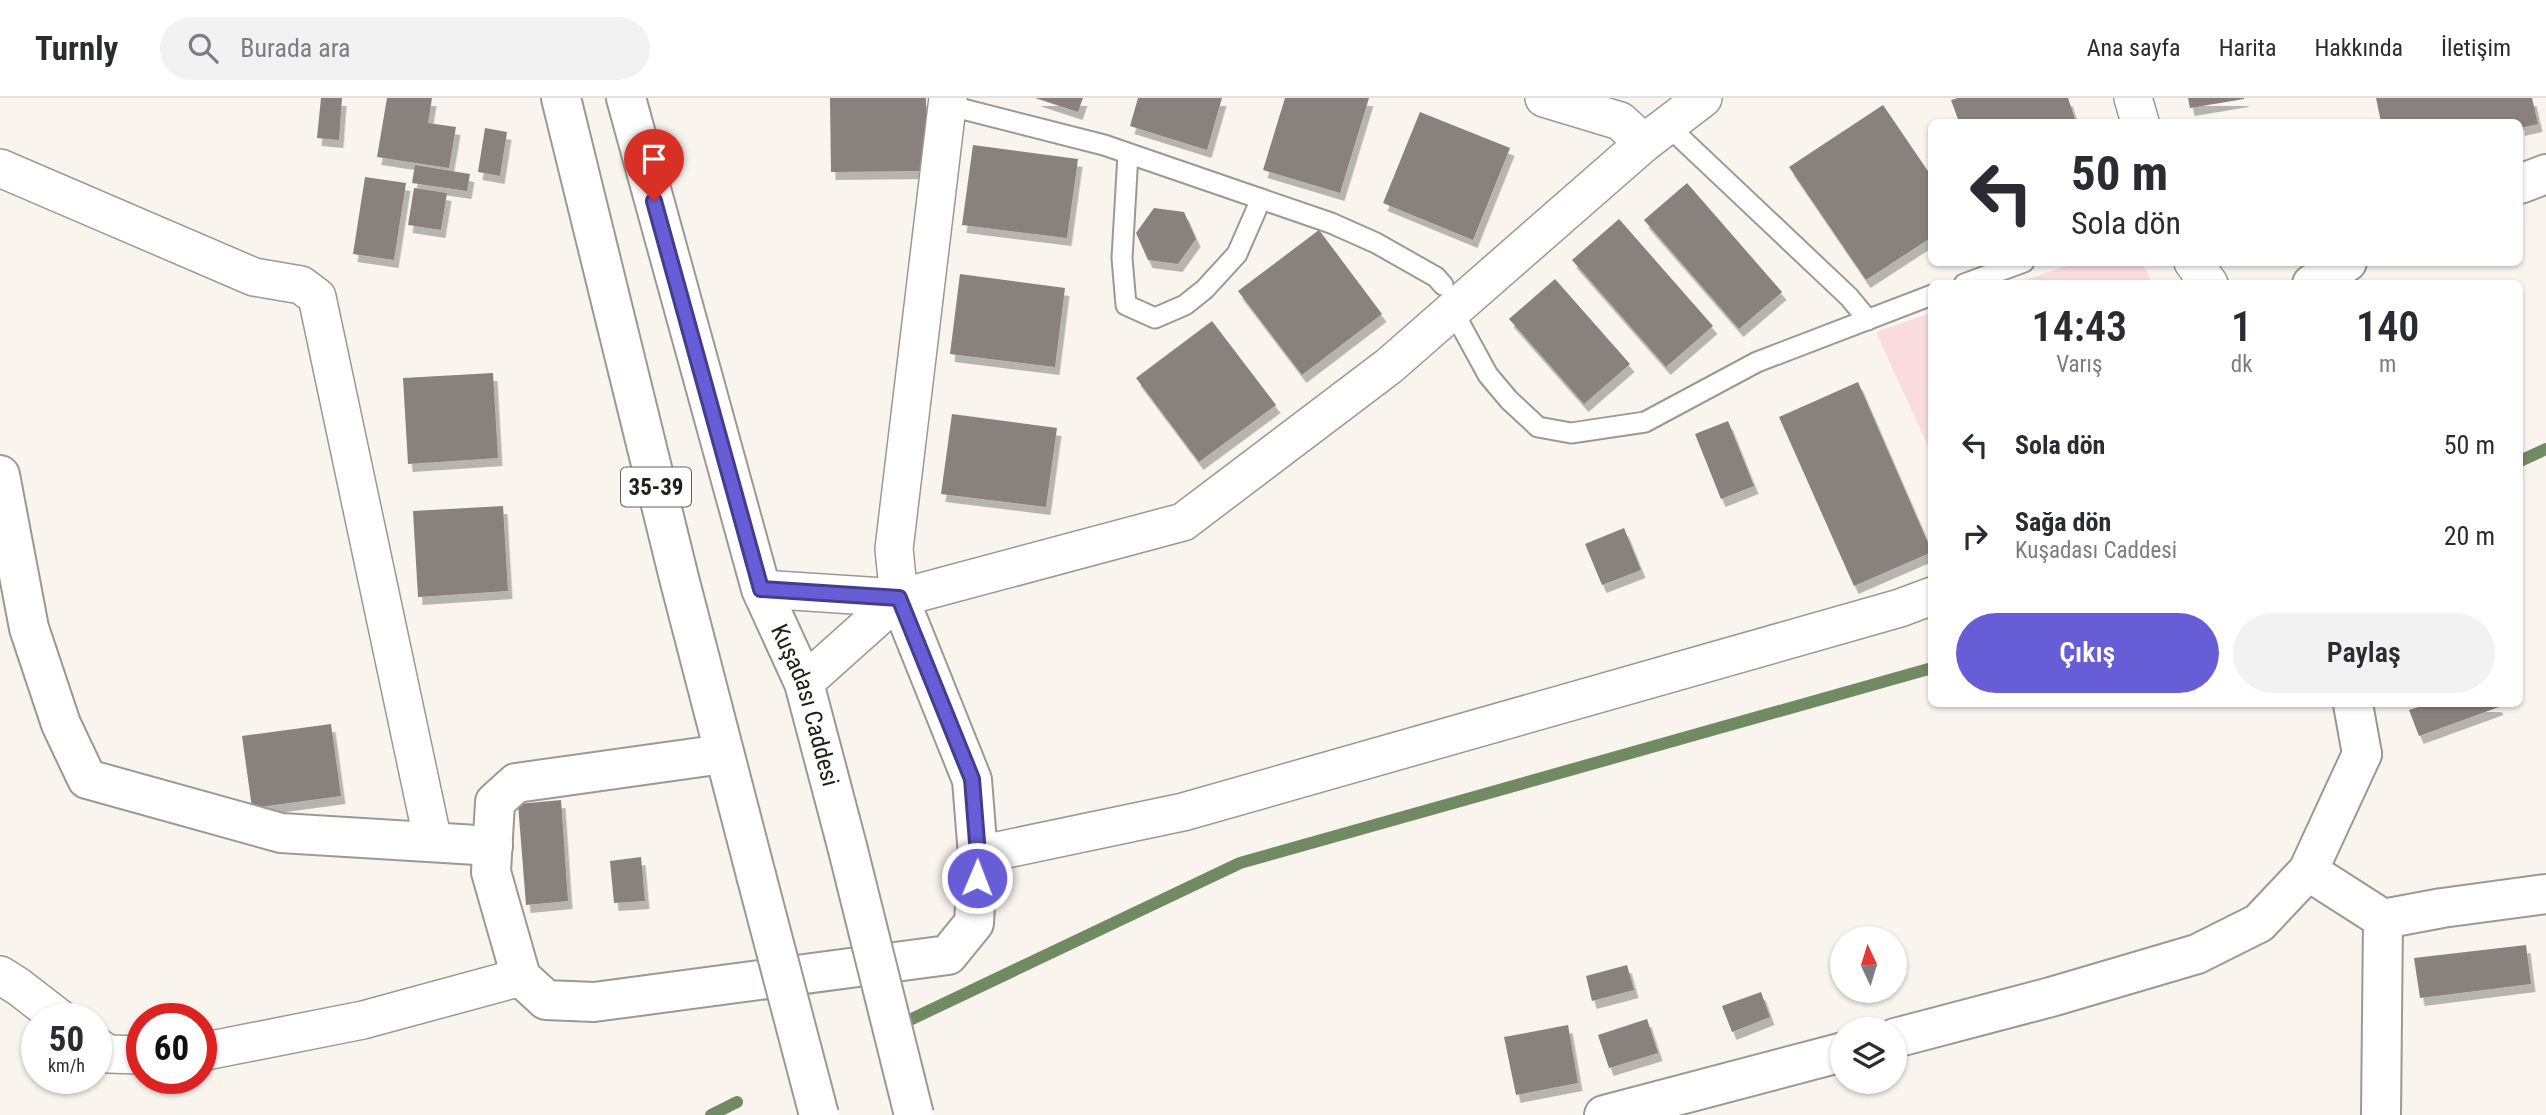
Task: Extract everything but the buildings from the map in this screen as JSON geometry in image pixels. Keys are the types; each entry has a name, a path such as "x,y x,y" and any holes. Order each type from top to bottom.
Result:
{"main road":[{"name":"35-39","path":"561,98 723,754 820,1115"},
{"name":"Kuşadası Caddesi","path":"626,98 761,589 804,683 914,1115"},
{"path":"2523,183 2546,174"},
{"path":"2318,280 2341,266"},
{"path":"0,475 29,628 61,724 87,779 281,833 493,846"},
{"path":"723,754 516,783 495,802 491,872 521,977 546,1000 594,1002 948,956 974,923 978,855 972,779 899,598"},
{"path":"1907,1035 2052,997 2197,954 2259,923 2308,871 2362,754 2354,707"},
{"path":"2308,871 2383,919 2546,894"},
{"path":"2381,1115 2383,919"},
{"path":"1605,1115 1830,1055"}],"street":[{"path":"1544,98 1656,134"},
{"path":"761,589 899,598 1182,522 1389,366 1448,298 1703,98"},
{"path":"2133,98 2139,119"},
{"path":"899,598 894,549 947,102"},
{"path":"0,168 254,277 301,285 317,296 433,842"},
{"path":"804,683 899,598"},
{"path":"978,855 1183,812 1900,608 1928,598"},
{"path":"0,975 39,1003"},
{"path":"217,1049 363,1020 521,977"}],"lane":[{"path":"947,102 1128,154 1331,223 1376,243 1436,277 1488,375 1538,428 1571,433 1645,422 1757,362 1928,297"},
{"path":"1656,134 1849,297 1868,320"},
{"path":"1128,154 1122,258 1126,305 1155,318 1185,305 1205,289 1237,254 1261,198"},
{"path":"1975,280 2013,266"}],"shaded area":[{"path":"2067,266 2144,266 2150,280 2025,280"},
{"path":"1928,314 1928,446 1876,332"}],"waterway":[{"path":"2523,460 2546,449"},
{"path":"897,1026 1240,863 1928,669"},
{"path":"711,1115 737,1102"}],"route":[{"path":"654,201 761,589 899,598 972,779 978,855 977,878"}]}
